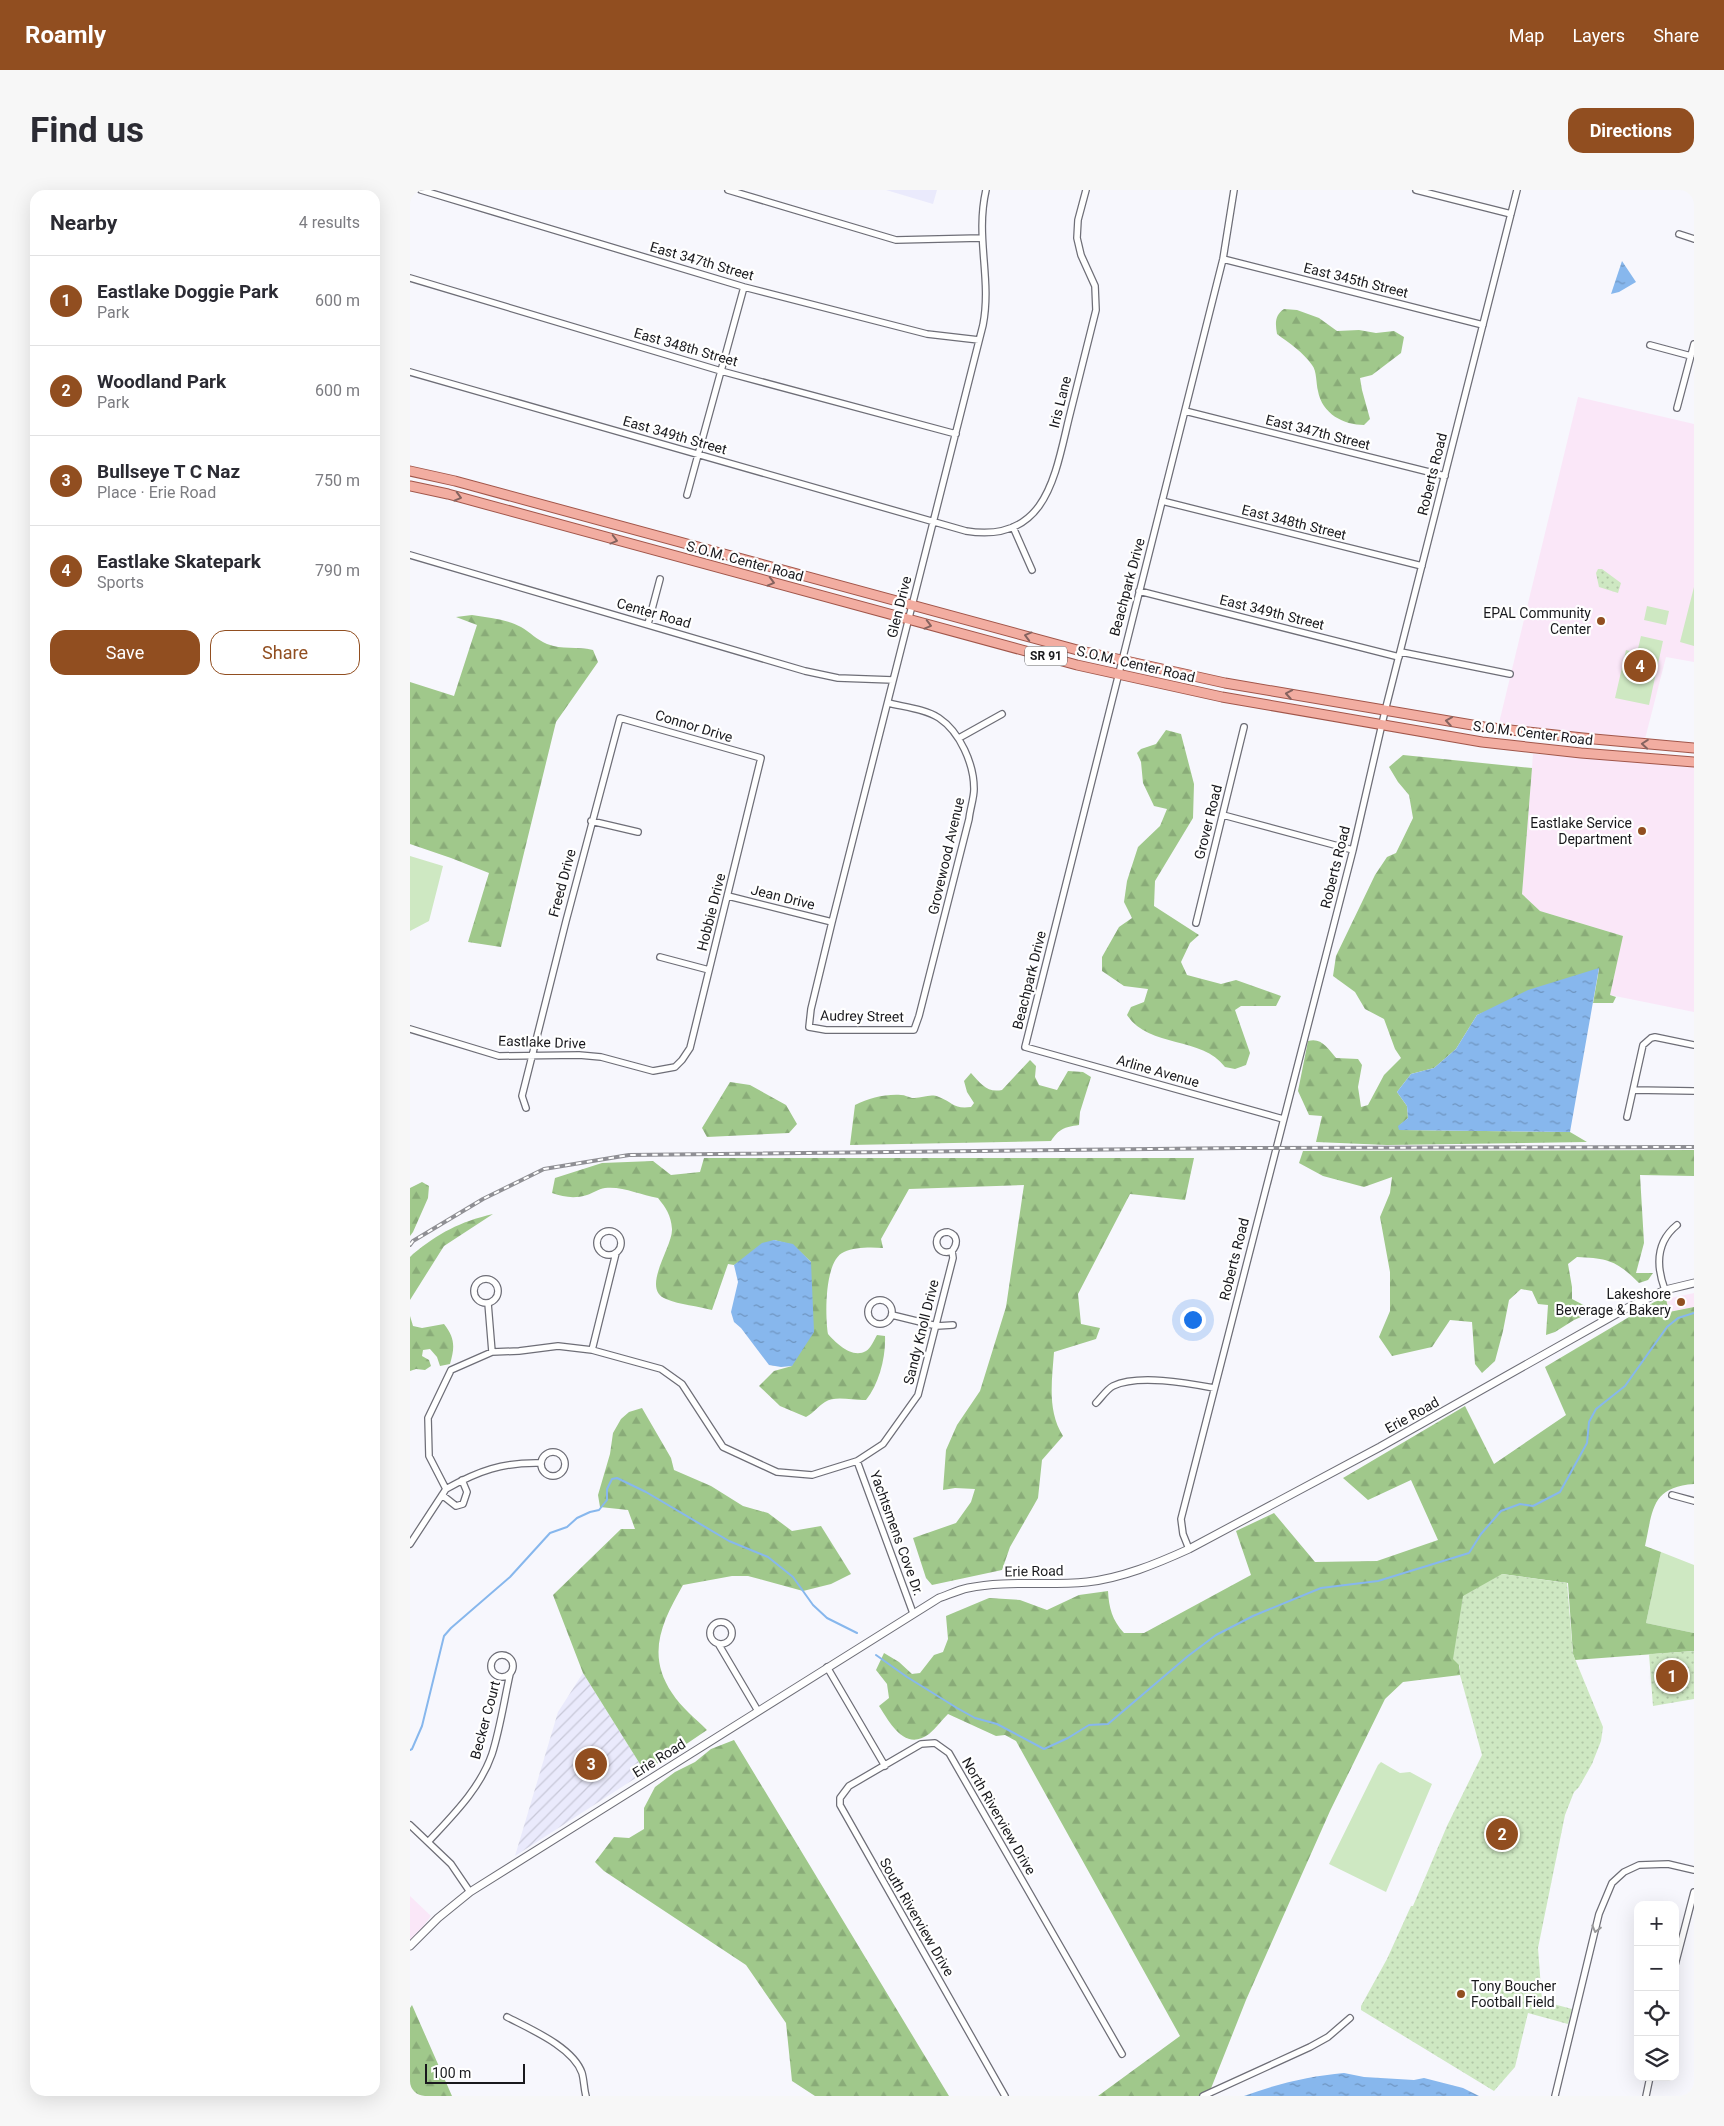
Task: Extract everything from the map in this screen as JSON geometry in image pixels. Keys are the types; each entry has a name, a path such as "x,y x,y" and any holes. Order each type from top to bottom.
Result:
{"main road":[{"name":"S.O.M. Center Road","path":"410,472 455,481 1081,651 1225,683 1484,727 1694,748"},
{"name":"S.O.M. Center Road","path":"410,486 448,494 1077,665 1222,697 1492,743 1590,754 1694,762"}],"street":[{"name":"East 347th Street","path":"421,190 744,287 927,334 979,340"},
{"path":"728,190 896,240 981,238"},
{"name":"Glen Drive","path":"809,1027 811,1009 832,922 979,340 987,301 981,238 986,190"},
{"name":"Iris Lane","path":"934,522 980,534 1003,531 1013,527 1037,509 1045,499 1053,483 1096,310 1094,286 1081,256 1077,238 1078,220 1086,190"},
{"name":"Beachpark Drive","path":"1025,1047 1223,259 1234,190"},
{"path":"1416,190 1511,214"},
{"name":"Roberts Road","path":"1189,1549 1183,1534 1181,1519 1353,850 1422,566 1517,190"},
{"path":"1679,234 1694,238"},
{"name":"East 345th Street","path":"1223,259 1483,325"},
{"name":"East 348th Street","path":"410,278 721,371 956,434"},
{"path":"687,495 744,287"},
{"path":"1677,408 1694,344"},
{"path":"1650,345 1691,356"},
{"name":"East 349th Street","path":"410,372 934,522"},
{"name":"East 347th Street","path":"1185,411 1445,476"},
{"name":"East 348th Street","path":"1162,501 1422,566"},
{"path":"1013,527 1032,570"},
{"name":"Center Road","path":"410,555 805,671 838,678 893,680"},
{"path":"648,624 660,579"},
{"name":"East 349th Street","path":"1139,591 1400,655 1510,674"},
{"name":"Grovewood Avenue","path":"888,703 939,718 958,738 970,767 974,789 969,819 922,1007 914,1030"},
{"path":"958,738 1002,714"},
{"name":"Connor Drive","path":"620,718 762,758"},
{"name":"Freed Drive","path":"526,1108 522,1096 591,821 620,718"},
{"name":"Grover Road","path":"1196,923 1244,727"},
{"name":"Hobbie Drive","path":"675,1067 690,1048 762,758"},
{"path":"1223,815 1353,850"},
{"path":"591,821 638,832"},
{"name":"Jean Drive","path":"728,896 832,922"},
{"path":"660,957 709,970"},
{"name":"Audrey Street","path":"809,1027 826,1030 914,1030"},
{"name":"Eastlake Drive","path":"410,1029 499,1056 601,1057 653,1070 675,1067"},
{"path":"1627,1117 1643,1045 1651,1038 1660,1037 1694,1045"},
{"name":"Arline Avenue","path":"1025,1047 1283,1120"},
{"path":"1633,1090 1694,1091"},
{"path":"1665,1290 1661,1281 1659,1254 1662,1241 1677,1224"},
{"path":"592,1350 621,1239 616,1233 604,1232 599,1237 599,1248 604,1254 616,1253"},
{"name":"Sandy Knoll Drive","path":"446,1489 429,1456 428,1418 451,1370 492,1352 558,1346 592,1350 661,1369 682,1384 723,1448 777,1472 812,1475 858,1461 883,1444 918,1395 953,1258 952,1252"},
{"path":"486,1280 496,1285 498,1292 494,1299 488,1303 480,1302 474,1292 478,1282 486,1280"},
{"name":"Erie Road","path":"410,1946 438,1918 470,1892 939,1598 967,1588 998,1584 1053,1584 1089,1581 1133,1571 1189,1549 1380,1447 1625,1309 1665,1290 1694,1282"},
{"path":"882,1300 888,1303 892,1315 883,1324 875,1323 869,1316 869,1309 874,1302 882,1300"},
{"path":"488,1303 492,1352"},
{"path":"892,1315 936,1326 953,1325"},
{"path":"1096,1403 1112,1387 1127,1382 1158,1380 1214,1388"},
{"path":"555,1452 562,1456 565,1464 560,1474 553,1476 546,1473 541,1463 547,1453 555,1452"},
{"name":"Yachtsmens Cove Dr.","path":"858,1461 913,1613"},
{"path":"410,1544 446,1489 487,1468 541,1463"},
{"path":"442,1495 456,1506 463,1504 467,1492 462,1480"},
{"path":"1672,1495 1694,1502"},
{"path":"720,1644 727,1643 732,1637 730,1626 724,1622 717,1622 710,1631 711,1638 720,1644 758,1711"},
{"name":"Becker Court","path":"428,1842 463,1805 486,1768 492,1754 513,1668 510,1658 504,1655 494,1658 491,1665 493,1672 503,1678 510,1674"},
{"path":"827,1667 884,1766"},
{"name":"North Riverview Drive","path":"884,1766 928,1742 942,1746 949,1753 1122,2054"},
{"name":"South Riverview Drive","path":"884,1766 844,1791 840,1798 842,1812 1006,2096"},
{"path":"410,1825 450,1864 470,1892"},
{"path":"1554,2096 1600,1914 1612,1883 1624,1872 1639,1865 1668,1864 1694,1870"},
{"path":"1679,1950 1694,1892"},
{"path":"508,2018 546,2037 573,2057 582,2072 586,2096"},
{"path":"1203,2096 1310,2047 1328,2037 1350,2018"},
{"path":"1646,2096 1649,2081"}],"shaded area":[{"path":"886,190 937,190 933,204"},
{"path":"1578,397 1694,424 1694,662 1666,657 1645,739 1499,723"},
{"path":"1533,754 1694,765 1694,1012 1610,995 1623,936 1540,911 1522,894"},
{"name":"Lakeshore Beverage & Bakery","path":"1694,1293 1694,1307 1668,1312 1666,1299"},
{"path":"583,1673 645,1772 515,1856 558,1712"},
{"path":"410,1896 431,1916 410,1944"}],"green space":[{"path":"1284,309 1297,310 1319,318 1337,331 1359,330 1376,333 1394,331 1404,337 1401,353 1372,375 1360,378 1370,419 1364,425 1349,423 1335,417 1324,406 1320,399 1315,371 1312,365 1300,352 1277,334 1276,320"},
{"path":"1598,569 1602,569 1621,583 1618,593 1599,587 1596,573"},
{"path":"1694,587 1694,646 1680,642"},
{"path":"1647,606 1669,611 1666,625 1644,620"},
{"path":"472,615 515,624 543,642 553,646 593,650 598,662 556,722 501,947 468,942 489,873 410,844 410,682 454,696 477,625 456,617"},
{"path":"1641,636 1663,641 1649,705 1615,698 1626,650 1637,653"},
{"path":"1166,730 1181,734 1194,784 1193,818 1155,881 1154,906 1199,935 1190,943 1181,962 1187,975 1221,984 1236,980 1281,996 1276,1006 1241,1006 1235,1010 1250,1053 1246,1065 1235,1069 1225,1067 1215,1057 1203,1050 1161,1038 1148,1033 1136,1025 1127,1015 1131,1007 1144,1002 1148,989 1124,986 1102,971 1102,957 1119,927 1132,918 1124,902 1127,881 1138,847 1160,826 1167,809 1154,806 1143,783 1141,762 1137,753 1141,749 1156,744"},
{"path":"1403,755 1532,768 1522,894 1540,911 1623,936 1610,995 1616,997 1613,1003 1593,1003 1599,969 1477,1015 1456,1049 1434,1068 1411,1074 1397,1092 1407,1106 1408,1118 1399,1126 1399,1130 1570,1132 1587,1142 1387,1145 1316,1142 1322,1116 1309,1115 1298,1091 1308,1041 1320,1042 1336,1058 1358,1059 1362,1065 1358,1087 1361,1107 1368,1105 1384,1075 1401,1058 1395,1049 1384,1019 1365,1009 1355,992 1333,976 1336,956 1375,875 1387,857 1396,853 1413,818 1409,795 1389,767"},
{"path":"410,856 443,866 429,921 410,931"},
{"path":"1030,1060 1036,1066 1035,1077 1039,1085 1057,1090 1068,1071 1083,1072 1091,1077 1080,1112 1079,1125 1062,1129 1051,1141 850,1145 855,1105 877,1097 904,1095 912,1098 935,1096 957,1106 971,1107 974,1103 967,1092 964,1081 971,1073 988,1089 1002,1090"},
{"path":"730,1082 750,1085 786,1105 797,1124 789,1133 707,1137 702,1128"},
{"path":"1694,1150 1694,1176 1640,1175 1644,1243 1636,1273 1653,1273 1648,1280 1639,1283 1618,1265 1611,1262 1597,1258 1577,1257 1568,1264 1572,1299 1595,1311 1546,1335 1548,1305 1538,1304 1532,1291 1521,1289 1509,1300 1495,1361 1482,1373 1475,1364 1472,1322 1450,1320 1432,1347 1392,1356 1379,1337 1390,1311 1390,1272 1380,1217 1390,1193 1392,1177 1364,1187 1323,1176 1299,1163 1303,1151"},
{"path":"704,1158 1194,1158 1185,1200 1130,1194 1078,1294 1081,1324 1100,1328 1096,1339 1054,1352 1053,1406 1058,1426 1063,1436 1042,1460 1038,1498 1010,1547 1002,1570 932,1585 926,1578 913,1538 956,1523 971,1502 975,1489 955,1488 943,1490 946,1450 957,1425 980,1391 1006,1307 1024,1185 909,1189 881,1239 883,1248 853,1249 837,1257 829,1277 827,1290 826,1315 828,1334 835,1342 850,1352 855,1353 868,1350 877,1335 885,1336 883,1361 875,1386 866,1400 829,1400 806,1417 780,1406 759,1386 774,1371 792,1366 811,1262 793,1245 774,1240 734,1265 728,1264 712,1310 683,1304 666,1299 659,1294 656,1286 672,1229 668,1212 658,1198 625,1189 612,1188 602,1189 578,1197 552,1193 555,1178 602,1163 653,1161 671,1175 700,1172"},
{"path":"422,1182 429,1186 428,1198 410,1236 410,1188"},
{"path":"493,1214 444,1246 410,1300 410,1257 450,1229"},
{"path":"1666,1299 1669,1312 1694,1307 1694,1484 1669,1490 1662,1495 1653,1511 1645,1546 1661,1552 1646,1623 1694,1633 1694,1651 1575,1660 1568,1583 1502,1574 1459,1663 1460,1675 1403,1682 1385,1699 1330,1811 1246,2000 1208,2096 1098,2096 1180,2036 1016,1741 1005,1735 996,1736 948,1714 929,1734 920,1739 906,1738 893,1727 879,1706 889,1698 887,1684 876,1670 884,1653 899,1662 912,1674 920,1673 934,1655 943,1652 948,1639 946,1616 989,1598 1020,1600 1047,1610 1079,1595 1108,1591 1112,1614 1124,1633 1144,1633 1251,1575 1236,1531 1274,1513 1315,1562 1377,1561 1438,1540 1411,1480 1368,1500 1343,1478 1465,1406 1494,1464 1566,1415 1545,1367 1656,1301"},
{"path":"410,1316 413,1326 422,1328 444,1324 453,1343 450,1364 440,1366 437,1357 430,1349 423,1350 422,1356 429,1360 431,1366 425,1370 416,1369 410,1371"},
{"path":"642,1408 671,1458 674,1470 711,1486 743,1506 768,1513 792,1531 821,1526 851,1574 831,1584 803,1591 748,1576 732,1576 683,1585 663,1625 659,1651 660,1665 664,1679 672,1693 684,1708 707,1730 645,1772 583,1673 553,1595 621,1529 635,1529 628,1510 600,1507 598,1495 610,1454 613,1433 621,1419 629,1412"},
{"path":"1661,1552 1694,1565 1694,1633 1646,1623"},
{"path":"1502,1574 1567,1583 1573,1654 1603,1727 1601,1741 1592,1764 1579,1787 1574,1792 1565,1815 1538,1948 1542,2001 1572,2009 1568,2024 1528,2013 1515,2067 1494,2091 1361,2010 1361,2006 1387,1959 1411,1906 1413,1906 1447,1826 1482,1755 1460,1675 1460,1666 1453,1659 1463,1596"},
{"path":"1694,1651 1694,1699 1653,1706 1649,1654"},
{"path":"734,1740 949,2096 815,2096 792,2081 786,2023 746,1965 604,1871 595,1862 614,1837 629,1838 644,1829 644,1808 655,1787 675,1772 695,1762 711,1749"},
{"path":"1381,1762 1400,1773 1410,1772 1432,1784 1386,1892 1329,1864"},
{"path":"412,2005 452,2096 410,2096 410,2008"}],"water":[{"path":"1622,261 1636,282 1619,292 1611,294"},
{"path":"1599,968 1570,1132 1399,1130 1398,1126 1408,1118 1407,1106 1397,1092 1411,1074 1434,1068 1456,1049 1477,1015 1528,990"},
{"path":"774,1240 793,1244 811,1262 814,1332 792,1366 769,1365 741,1328 734,1322 731,1312 738,1282 734,1265 762,1243"},
{"path":"1344,2073 1364,2077 1414,2080 1424,2078 1463,2088 1479,2096 1244,2096 1293,2081"}],"waterway":[{"path":"876,1655 957,1708 975,1718 997,1724 1044,1749 1068,1738 1089,1725 1108,1724 1188,1656 1216,1635 1253,1616 1321,1588 1378,1581 1469,1553 1481,1534 1501,1511 1520,1504 1533,1506 1560,1492 1587,1443 1589,1422 1596,1409 1625,1386 1667,1327 1678,1318 1694,1313"},
{"path":"410,1750 422,1726 444,1636 510,1577 550,1533 567,1527 577,1518 599,1510 607,1500 607,1489 612,1479 617,1478 646,1492 729,1541 768,1557 793,1577 813,1605 827,1618 857,1633"}],"railway":[{"path":"410,1245 413,1241 483,1199 544,1169 629,1155 1242,1148 1694,1147"}],"place":[{"name":"EPAL Community Center","path":"1601,621"},
{"name":"Eastlake Skatepark","path":"1640,666"},
{"name":"Eastlake Service Department","path":"1642,831"},
{"name":"Lakeshore Beverage & Bakery","path":"1681,1302"},
{"name":"Eastlake Doggie Park","path":"1672,1676"},
{"name":"Bullseye T C Naz","path":"591,1764"},
{"name":"Woodland Park","path":"1502,1834"},
{"name":"Tony Boucher Football Field","path":"1461,1994"}]}
